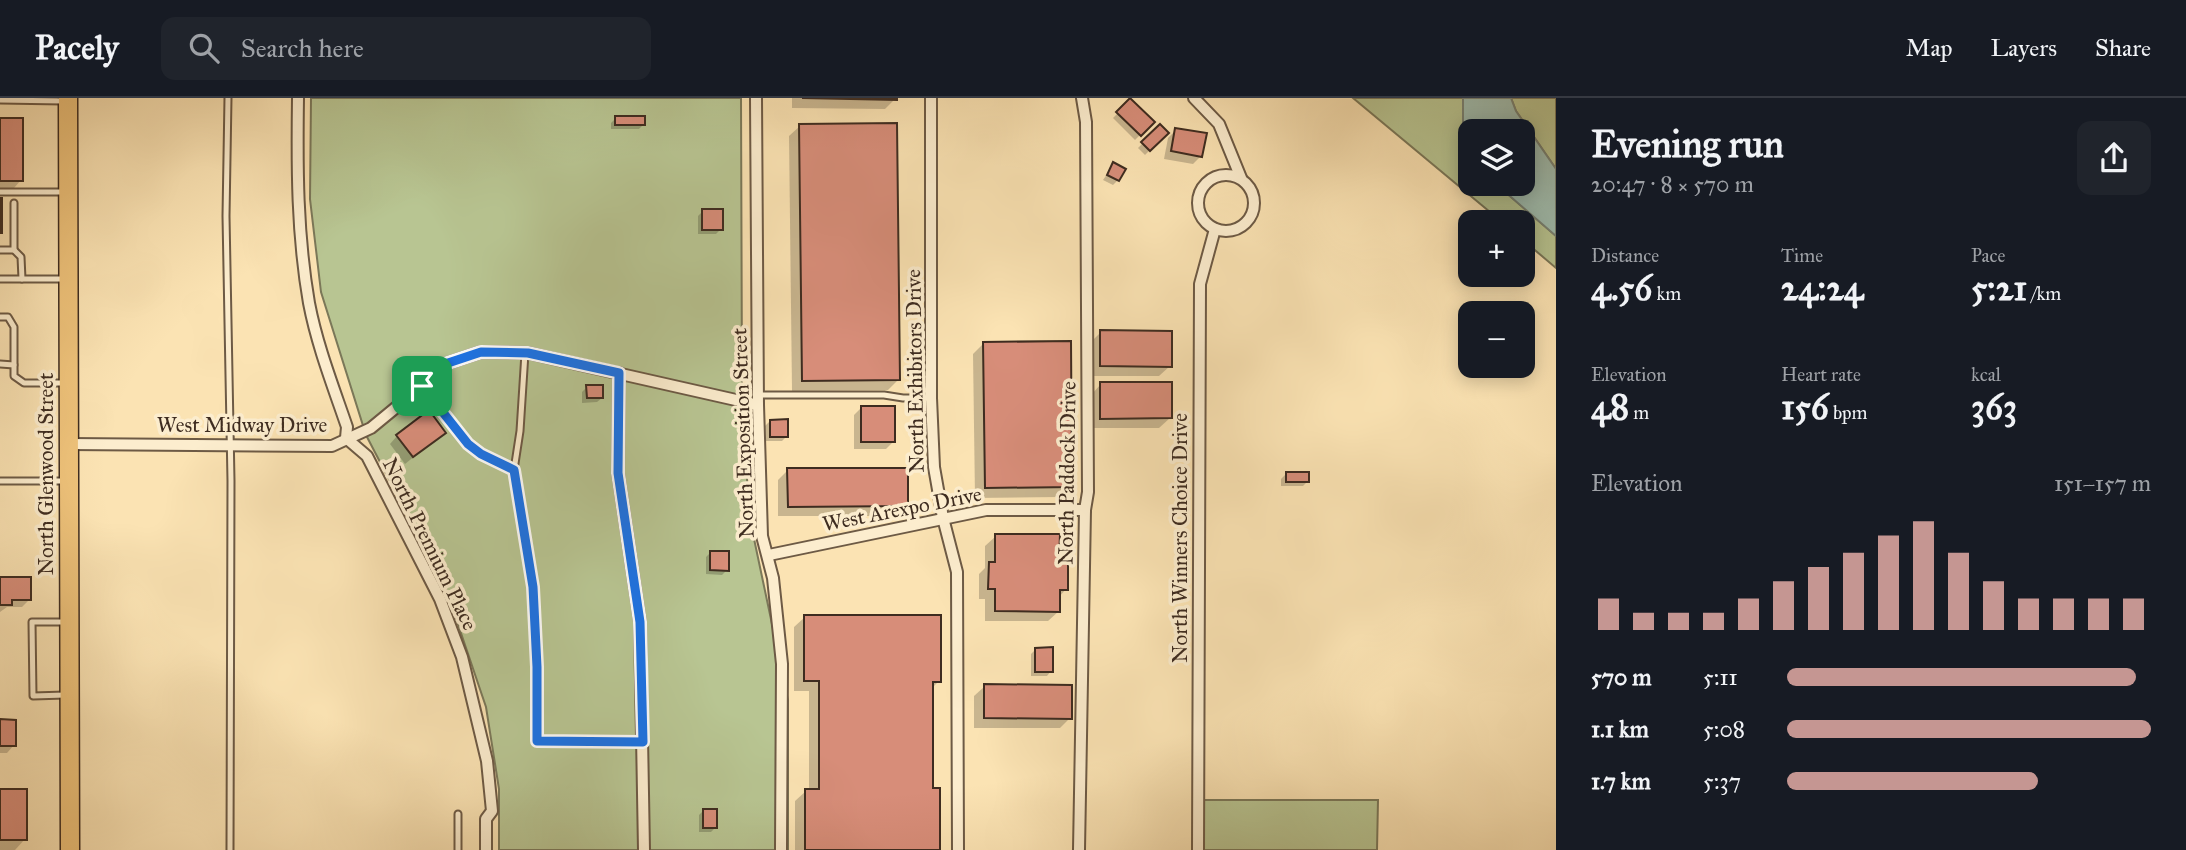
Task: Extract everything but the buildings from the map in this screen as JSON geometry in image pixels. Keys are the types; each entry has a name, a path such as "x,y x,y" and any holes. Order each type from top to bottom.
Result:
{"main road":[{"name":"North Glenwood Street","path":"68,99 70,850"}],"street":[{"path":"298,98 297,199 302,255 310,305 322,354 347,427 346,439"},
{"name":"North Exposition Street","path":"756,98 758,400 762,536 773,578 782,664 781,850"},
{"name":"North Exhibitors Drive","path":"931,98 934,467 943,518 957,572 958,850"},
{"name":"North Paddock Drive","path":"1079,850 1085,510 1088,492 1086,122 1082,98"},
{"path":"1194,98 1219,124 1241,178 1253,192 1255,202 1254,211 1243,226 1234,230 1215,229 1207,224 1198,208 1201,190 1206,182 1223,174 1241,178"},
{"name":"North Winners Choice Drive","path":"1198,850 1200,284 1215,229"},
{"name":"West Midway Drive","path":"69,444 332,446 371,428 422,386 442,365 481,352 525,353 758,400"},
{"path":"619,373 618,473 640,622 644,850"},
{"name":"North Premium Place","path":"346,439 367,456 440,599 462,657 487,761 492,811 486,819 486,850"},
{"name":"West Arexpo Drive","path":"769,555 986,510 1085,510"}],"lane":[{"path":"228,98 226,216 231,446 230,850"},
{"path":"0,100 68,99"},
{"path":"0,192 68,192"},
{"path":"14,203 15,250 22,257 22,279"},
{"path":"0,250 15,250"},
{"path":"0,279 68,279"},
{"path":"0,317 8,317 14,327 14,376 24,383 69,383"},
{"path":"525,353 520,431 514,470 533,587 537,741 643,742"},
{"path":"0,364 14,365"},
{"path":"422,386 468,444 481,454 514,470"},
{"path":"758,400 884,395 932,398"},
{"path":"0,481 69,481"},
{"path":"69,622 32,622 33,696 70,695"},
{"path":"458,814 458,850"}],"green space":[{"path":"311,98 741,98 742,386 749,515 788,700 788,850 499,850 499,789 486,707 446,589 366,435 321,292 310,199"},
{"path":"1353,98 1463,98 1463,119 1458,119 1458,185"},
{"path":"1511,98 1556,98 1556,169 1535,139 1535,119 1522,119"},
{"path":"1471,196 1510,196 1526,210 1488,210"},
{"path":"1535,218 1556,236 1556,268 1535,250"},
{"path":"1198,800 1378,800 1377,850 1198,850"}],"shaded area":[{"path":"1463,98 1511,98 1522,119 1463,119"},
{"path":"1535,139 1556,169 1556,236 1535,218 1535,210 1526,210 1510,196 1535,196"}],"route":[{"path":"481,352 528,353 619,373 618,473 640,622 643,742 537,741 533,587 514,470 481,454 468,444 422,386 442,365 481,352"}]}
